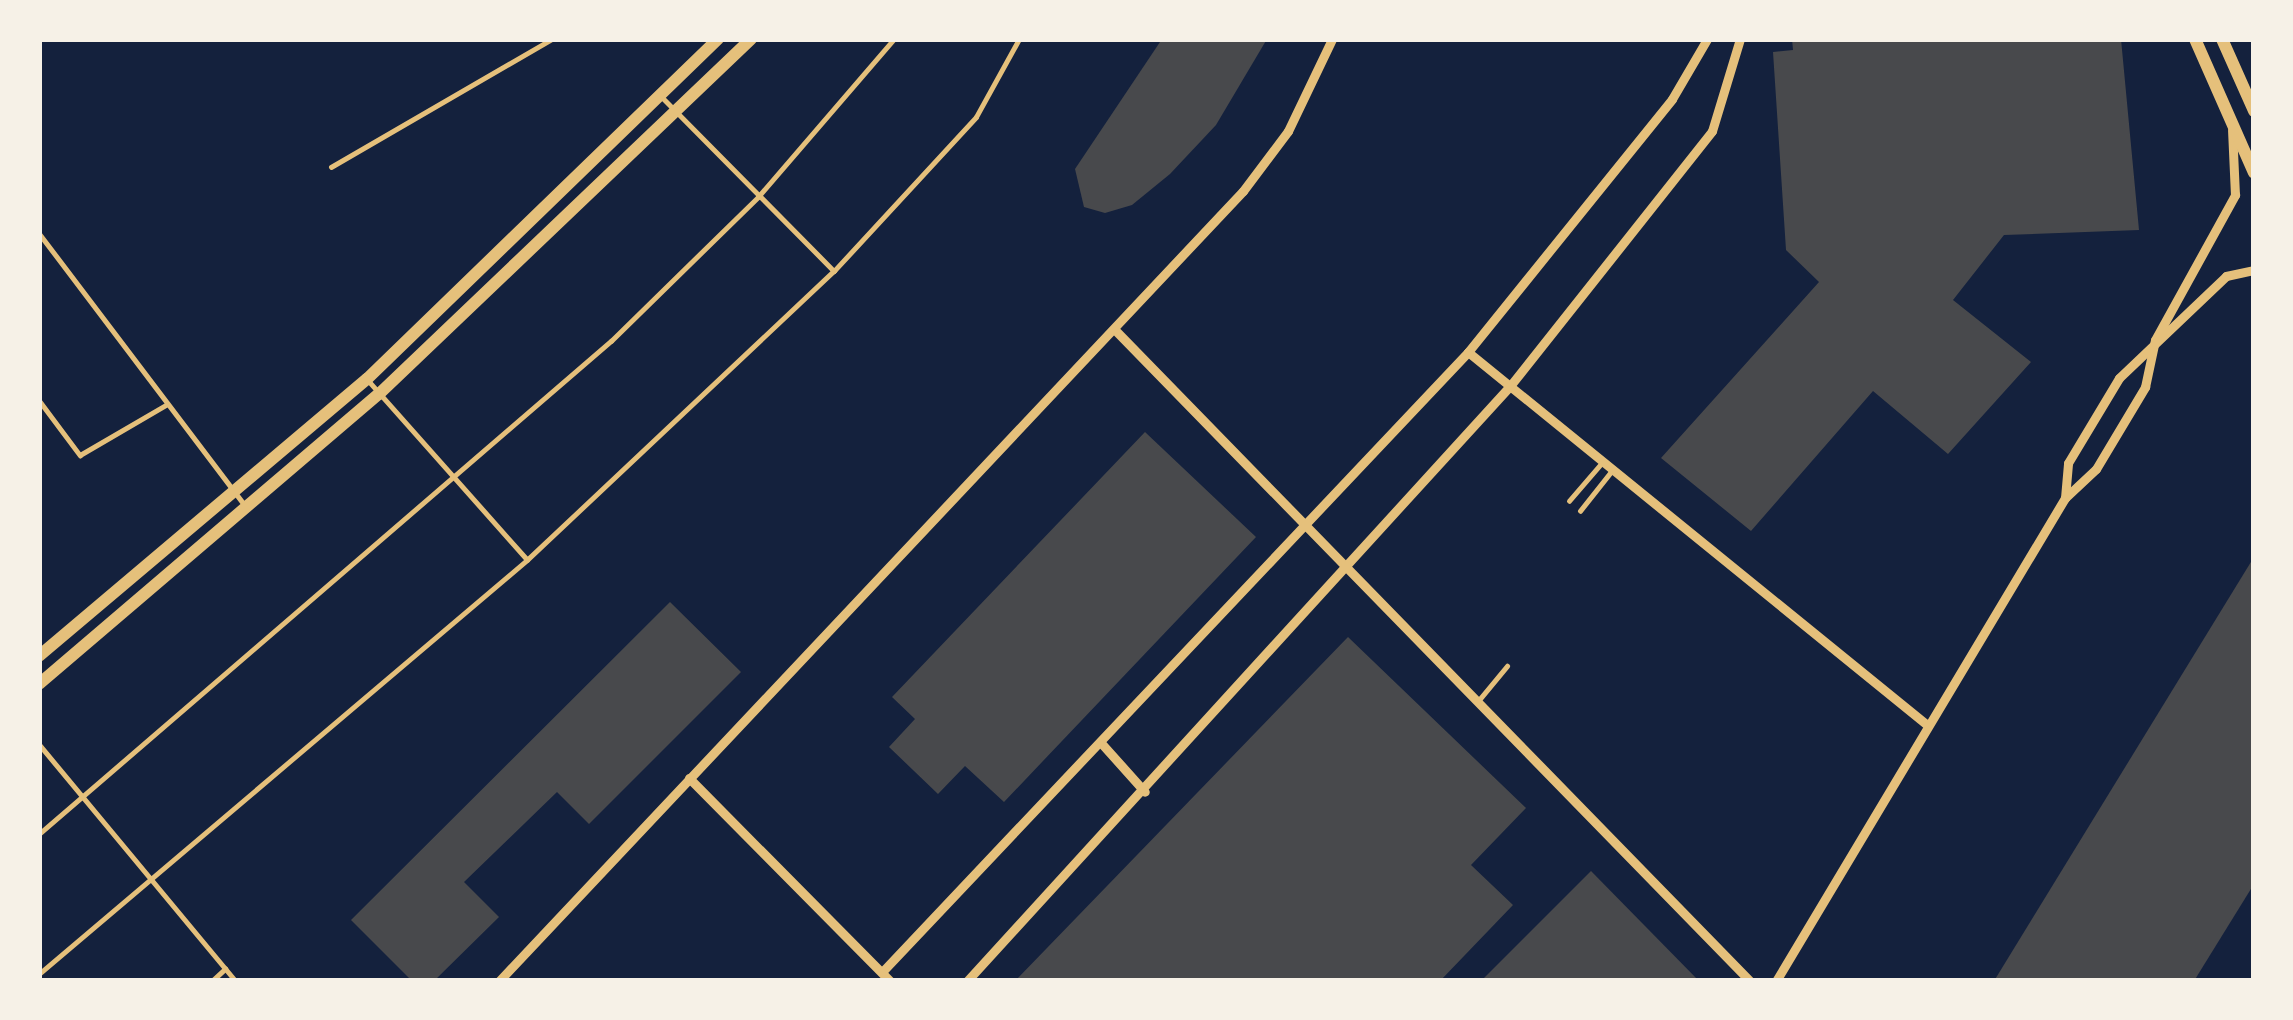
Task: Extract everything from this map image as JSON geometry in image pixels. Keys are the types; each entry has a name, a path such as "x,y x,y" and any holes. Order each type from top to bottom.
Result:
{"street":[{"path":"39,656 368,379 718,39"},
{"path":"39,684 379,394 678,114 751,39"},
{"path":"499,981 1117,332 1288,131 1332,39"},
{"path":"882,972 1311,524 1468,352 1672,99 1707,39"},
{"path":"967,981 1145,792 1510,386 1712,131 1740,39"},
{"path":"2195,39 2254,173"},
{"path":"2222,39 2254,111"},
{"path":"2065,498 2068,463 2086,429 2155,340 2235,195 2232,124"},
{"path":"1776,981 2065,498 2096,469 2145,387 2155,340 2226,276 2254,270"},
{"path":"1117,332 1311,524 1750,981"},
{"path":"1468,352 1605,469 1926,724"},
{"path":"1102,744 1145,792"},
{"path":"689,778 890,981"}],"lane":[{"path":"331,167 552,39"},
{"path":"39,834 611,341 758,197 894,39"},
{"path":"39,974 527,560 834,271 976,117 1018,39"},
{"path":"661,96 834,271"},
{"path":"39,233 246,508"},
{"path":"368,379 527,560"},
{"path":"39,400 80,455 167,405"},
{"path":"1569,501 1605,469"},
{"path":"1580,511 1605,469"},
{"path":"1479,700 1507,667"},
{"path":"39,744 236,981"},
{"path":"212,981 225,969"}],"building":[{"path":"1162,39 1267,39 1216,125 1170,174 1132,205 1105,213 1084,207 1075,169"},
{"path":"1792,39 2121,39 2139,230 2004,235 1953,300 2031,362 1948,454 1873,391 1751,531 1661,458 1819,282 1786,250 1773,52 1793,50"},
{"path":"1145,432 1256,537 1004,802 965,766 938,794 889,747 915,719 892,697"},
{"path":"2254,557 2254,884 2194,981 1994,981"},
{"path":"670,602 741,672 589,824 557,792 464,882 499,917 434,981 412,981 351,920"},
{"path":"1348,637 1526,808 1471,865 1513,905 1440,981 1015,981"},
{"path":"1591,871 1699,981 1481,981"}]}
